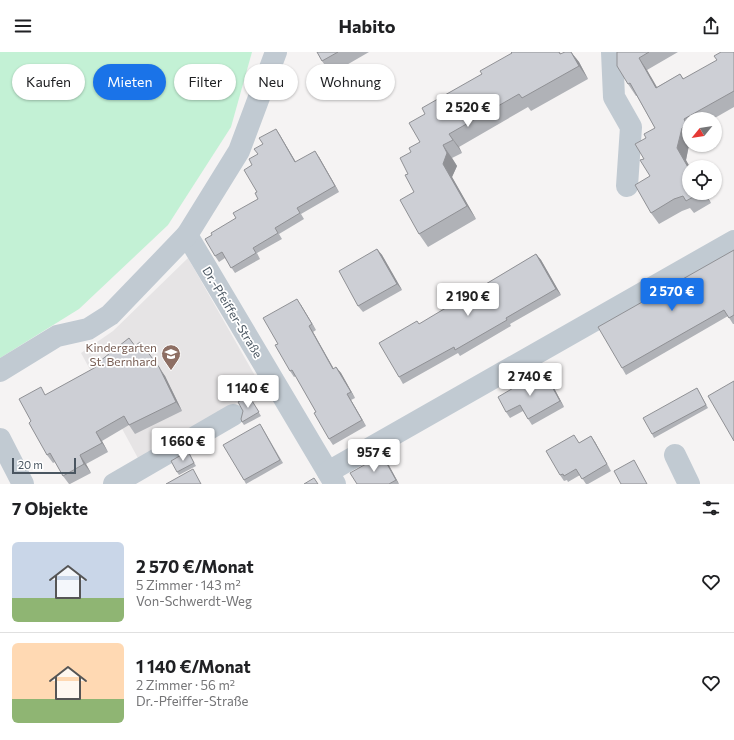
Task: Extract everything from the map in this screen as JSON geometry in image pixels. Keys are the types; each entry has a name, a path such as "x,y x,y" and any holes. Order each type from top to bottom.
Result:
{"street":[{"path":"0,371 57,336 88,329 110,315 187,235 239,151 276,52"},
{"path":"612,52 614,97 631,127 627,186"},
{"name":"Dr.-Pfeiffer-Straße","path":"187,235 331,478"},
{"path":"331,478 734,241"},
{"path":"114,484 233,415"},
{"path":"0,439 23,484"},
{"path":"674,455 689,484"}],"shaded area":[{"name":"Kindergarten St. Bernhard","path":"188,258 262,388 139,460 81,353 113,331"}],"green space":[{"path":"0,52 252,52 249,64 244,64 244,81 231,127 168,225 79,309 0,358"}],"building":[{"path":"317,52 338,52 322,61"},
{"path":"511,52 559,52 560,54 571,52 579,66 522,98 519,94 449,134 453,140 443,145 447,153 443,164 467,206 419,234 400,200 414,192 405,175 408,174 400,158 411,152 409,148 420,142 409,123 425,114 422,108 482,74 480,71 512,53"},
{"path":"617,52 649,52 639,58 656,88 680,74 683,79 717,60 714,56 721,52 734,52 734,91 696,112 682,112 682,128 677,148 684,160 682,160 682,196 674,199 651,213 635,185 650,176 640,160 644,159 635,144 646,138 644,134 655,128 630,83 628,84 617,66"},
{"path":"276,129 295,162 315,151 335,186 297,208 300,213 275,228 278,233 253,248 256,253 231,268 222,252 215,256 205,239 212,235 211,233 236,218 233,213 258,199 255,193 257,192 244,170 252,165 249,159 258,154 254,149 263,144 259,138"},
{"path":"377,249 397,284 358,306 339,271"},
{"path":"734,250 734,315 729,318 724,310 622,368 598,327"},
{"path":"536,254 556,289 506,318 507,320 455,350 454,347 399,377 379,343 417,321 419,324"},
{"path":"297,299 312,324 309,326 333,369 336,367 351,392 347,394 362,420 329,439 314,413 316,412 292,370 290,371 275,345 278,344 263,318"},
{"path":"129,338 135,346 140,342 159,367 176,402 129,425 124,416 96,432 102,443 80,455 84,464 63,476 50,453 47,455 29,423 31,421 19,399 41,387 45,395 96,367 95,365"},
{"path":"539,373 546,385 550,383 560,401 528,419 520,405 506,412 498,397"},
{"path":"734,381 734,441 708,396"},
{"path":"697,388 706,405 652,434 643,418"},
{"path":"249,396 259,412 242,422 241,419 243,411 238,402"},
{"path":"260,424 280,460 244,480 223,445"},
{"path":"574,435 579,443 591,436 607,464 582,479 576,469 564,476 563,474 560,475 546,451"},
{"path":"188,451 194,463 177,472 171,461"},
{"path":"382,455 396,480 389,484 357,484 350,473"},
{"path":"634,460 647,484 621,484 614,471"},
{"path":"193,469 201,484 166,484"},
{"path":"314,478 318,484 304,484"}],"place":[{"name":"Kindergarten St. Bernhard","path":"171,371"}]}
